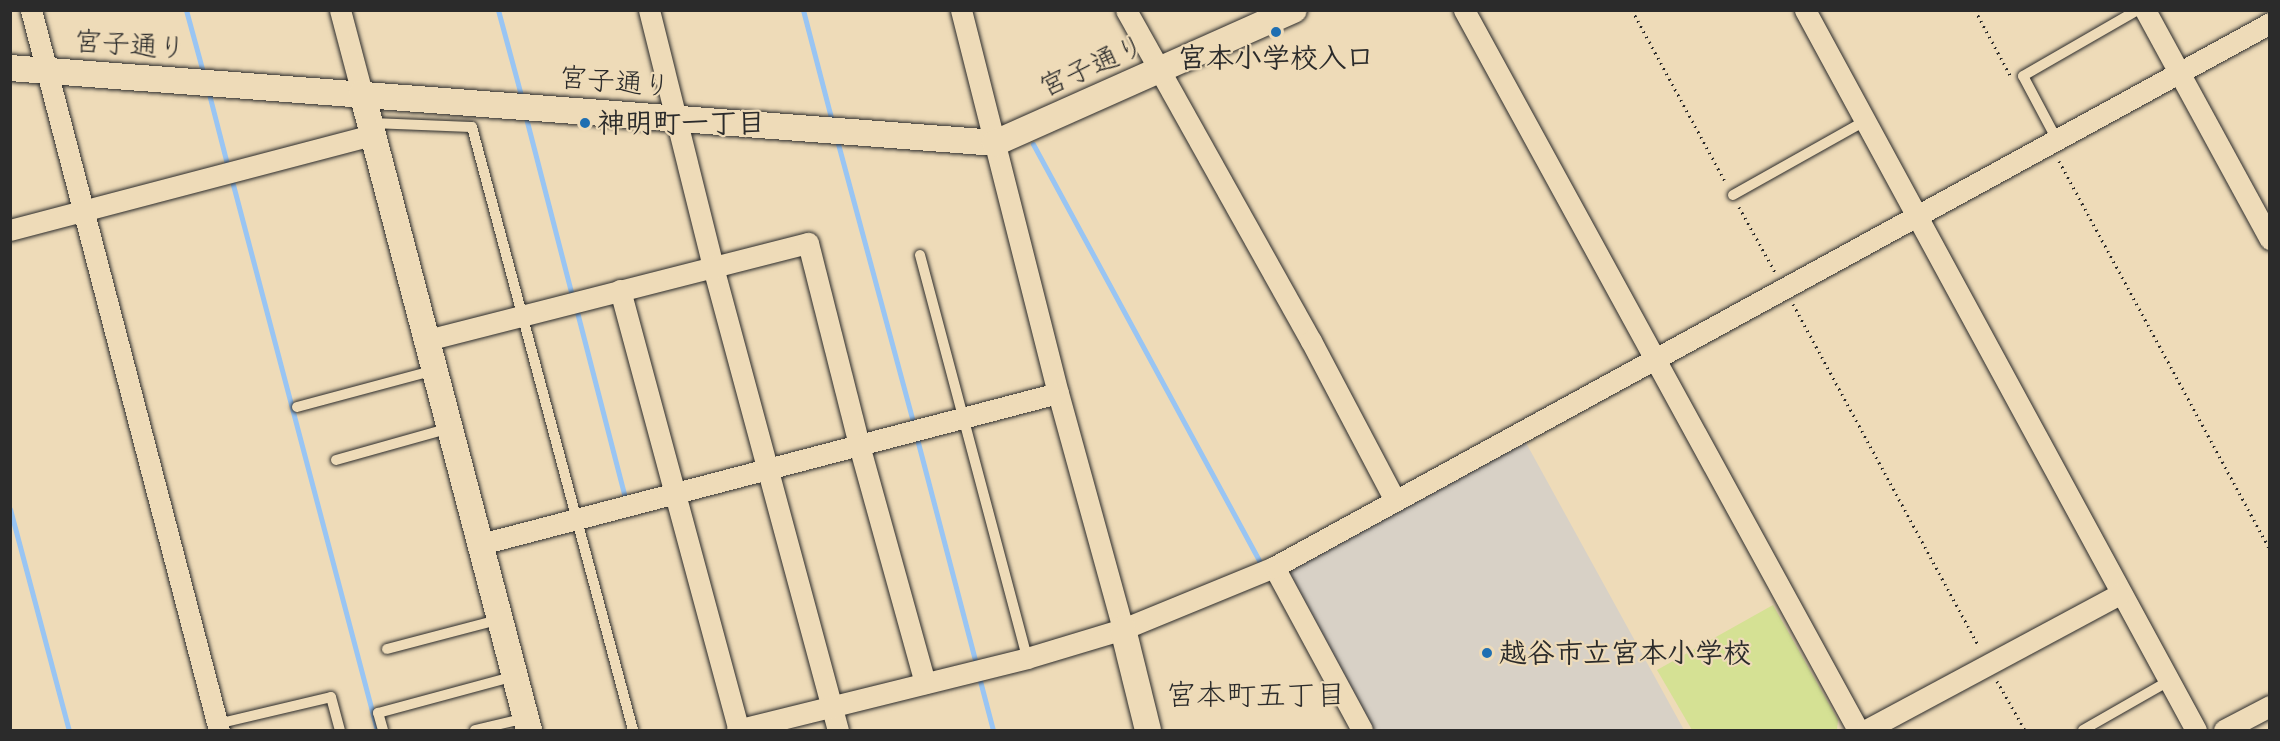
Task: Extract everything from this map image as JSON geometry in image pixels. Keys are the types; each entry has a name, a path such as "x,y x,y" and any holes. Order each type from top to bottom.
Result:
{"street":[{"path":"31,10 218,727"},
{"path":"340,10 528,724"},
{"path":"649,10 713,267 838,730"},
{"path":"961,10 1058,393 1123,629 1148,730"},
{"path":"1126,10 1311,341 1395,500"},
{"name":"宮子通り","path":"10,68 995,142 1294,10"},
{"path":"1464,10 1858,730"},
{"path":"1805,10 2196,730"},
{"path":"2145,10 2270,239"},
{"path":"620,290 738,730 1027,658 1123,629 1274,567 2052,140 2270,23"},
{"path":"10,230 372,129"},
{"path":"427,340 808,243 859,445 925,683"},
{"path":"481,544 1058,393"},
{"path":"1274,567 1362,730"},
{"path":"1866,730 2121,593"},
{"path":"2224,730 2270,706"}],"lane":[{"path":"2052,140 2023,76 2138,10"},
{"path":"1733,195 1865,120"},
{"path":"372,129 472,127 633,730"},
{"path":"920,255 1027,658"},
{"path":"297,407 435,370"},
{"path":"336,460 451,428"},
{"path":"387,649 501,618"},
{"path":"383,730 378,713 515,676"},
{"path":"2083,730 2169,681"},
{"path":"218,727 331,697 340,730"},
{"path":"475,730 528,724"}],"path":[{"path":"1632,10 1988,666 2025,730"},
{"path":"1975,10 2014,83"},
{"path":"2052,140 2270,550"}],"shaded area":[{"name":"越谷市立宮本小学校","path":"1525,441 1684,730 1374,730 1289,575 1296,566"}],"green space":[{"path":"1773,605 1838,720 1837,730 1692,730 1657,670"}],"waterway":[{"path":"186,10 204,76"},
{"path":"498,10 522,99"},
{"path":"803,10 833,125"},
{"path":"208,90 228,168"},
{"path":"525,114 573,299"},
{"path":"837,140 914,426"},
{"path":"1033,144 1263,567"},
{"path":"231,177 377,730"},
{"path":"576,308 625,498"},
{"path":"916,435 976,664"},
{"path":"10,509 69,730"},
{"path":"978,673 993,730"}],"place":[{"name":"宮本小学校入口","path":"1276,32"},
{"name":"神明町一丁目","path":"585,123"},
{"name":"越谷市立宮本小学校","path":"1487,653"}],"district":[{"name":"宮本町五丁目","path":"1256,695"}]}
